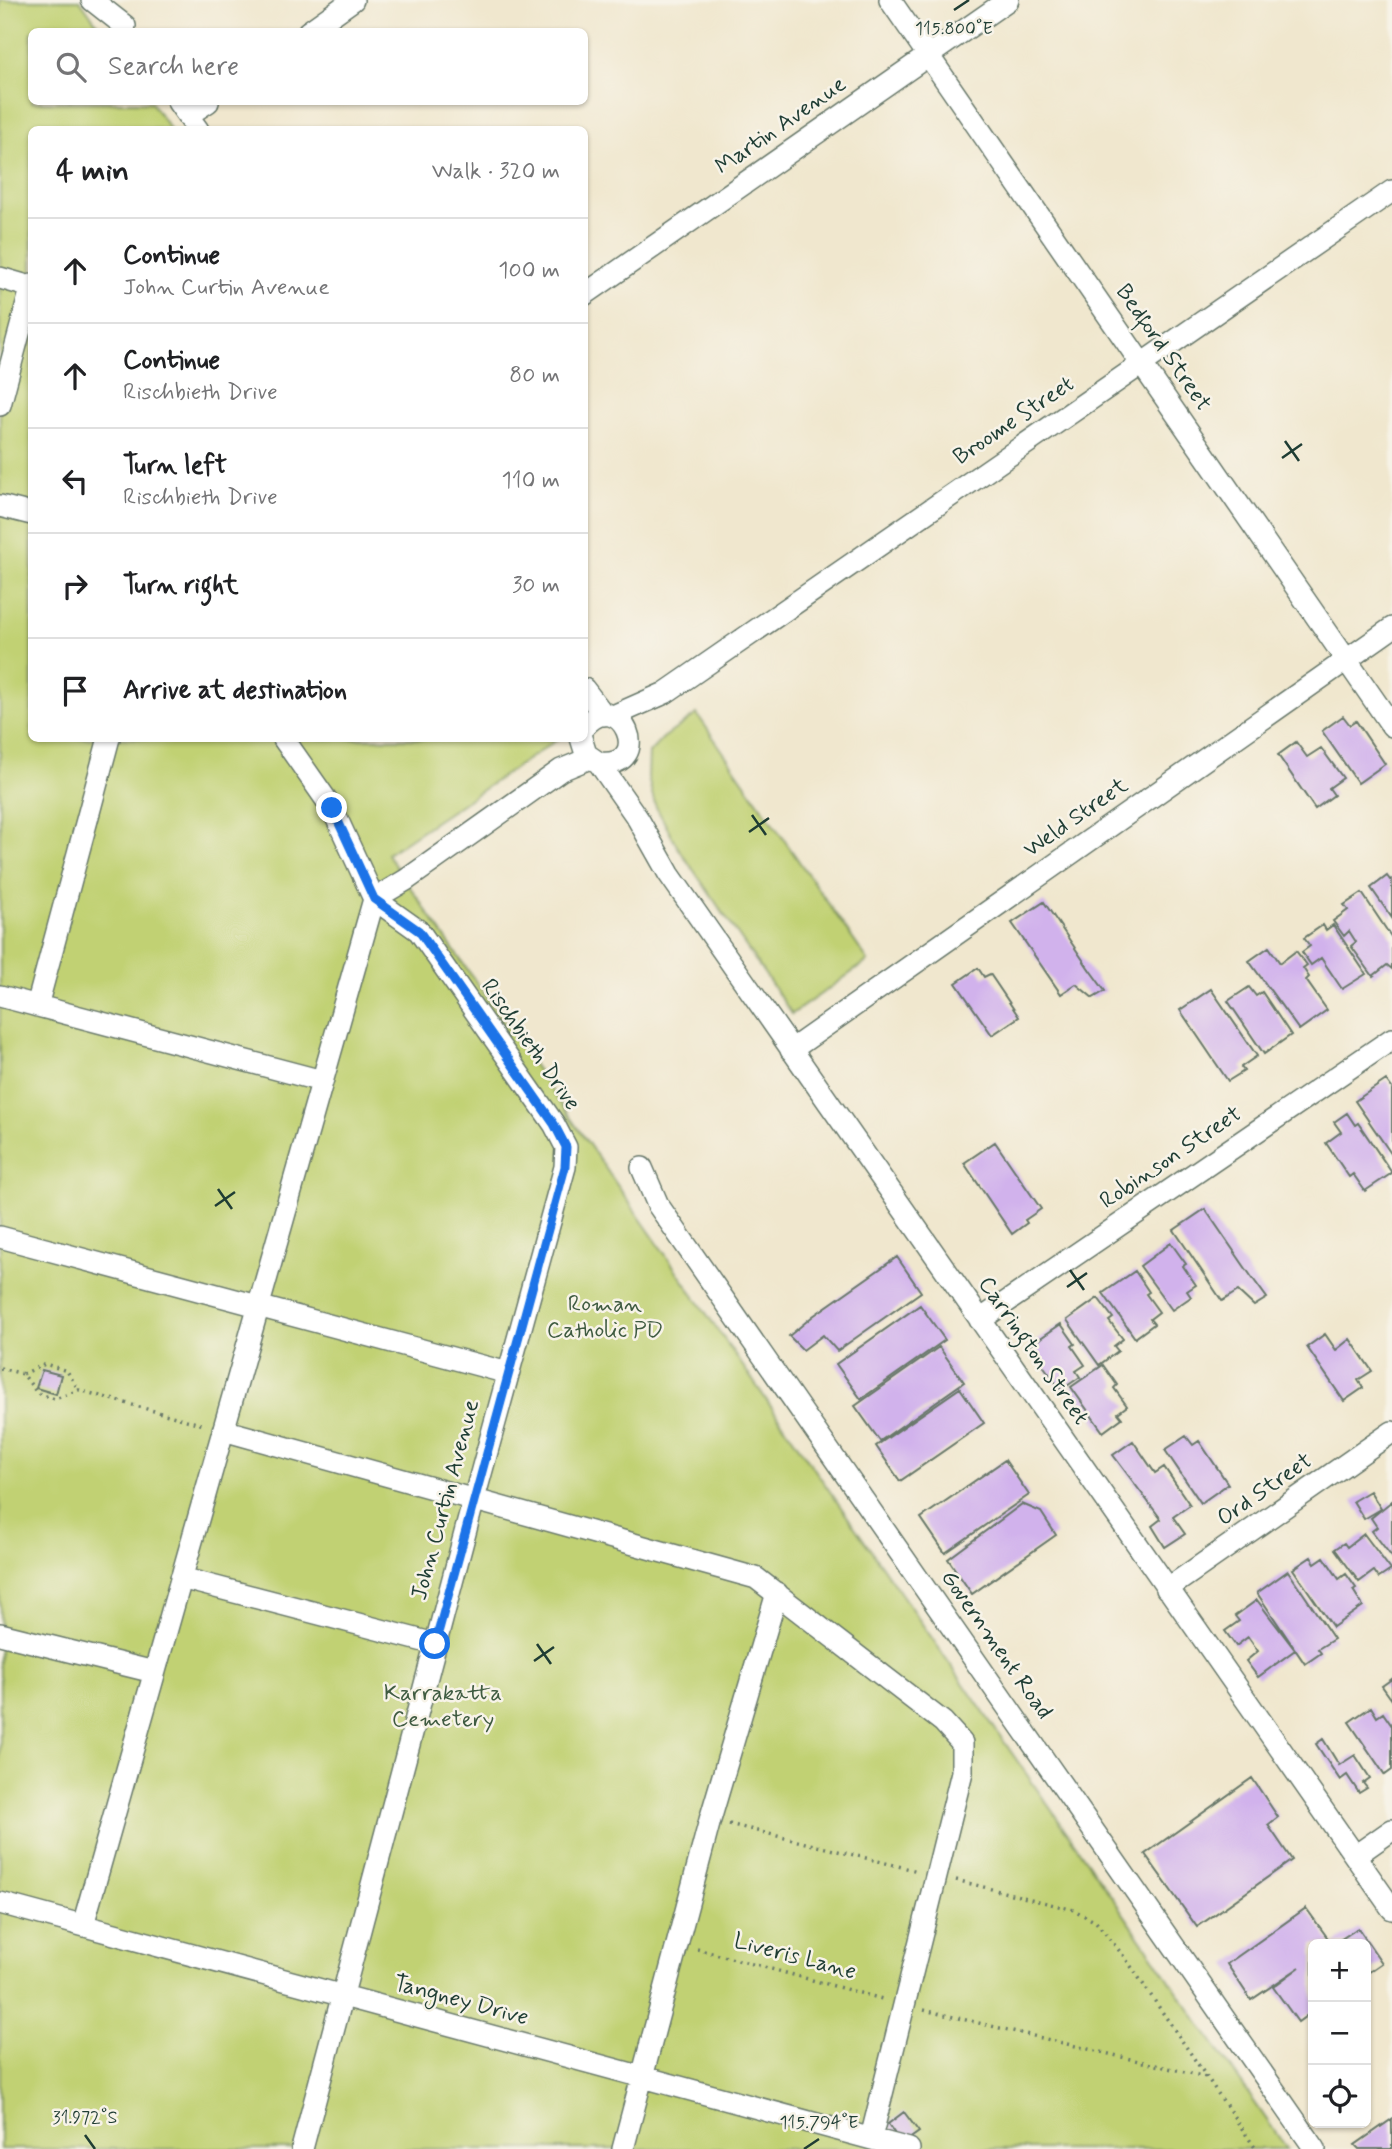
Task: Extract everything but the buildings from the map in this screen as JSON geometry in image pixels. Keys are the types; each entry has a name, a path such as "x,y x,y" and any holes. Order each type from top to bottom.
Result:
{"street":[{"path":"92,0 127,28"},
{"path":"117,0 128,28"},
{"path":"314,28 353,0"},
{"name":"Bedford Street","path":"890,0 1392,726"},
{"name":"Martin Avenue","path":"588,292 1008,0"},
{"path":"188,115 203,105"},
{"name":"Broome Street","path":"592,732 665,693 1392,191"},
{"path":"0,278 28,285"},
{"path":"0,405 28,298"},
{"path":"0,506 28,513"},
{"name":"Weld Street","path":"791,1051 1392,628"},
{"name":"Broome Street","path":"626,746 665,693"},
{"name":"Carrington Street","path":"588,710 592,732 669,874 1392,1909"},
{"path":"624,724 626,746 612,763 592,732 624,724"},
{"path":"37,1006 108,742"},
{"path":"83,1925 374,899 332,808 286,742"},
{"name":"Broome Street","path":"374,899 406,880 561,770 584,742"},
{"name":"Carrington Street","path":"626,746 638,819"},
{"name":"Rischbieth Drive","path":"374,899 419,931 554,1124 566,1147 565,1167 508,1373"},
{"path":"0,996 322,1081"},
{"name":"Robinson Street","path":"980,1320 1392,1039"},
{"name":"Government Road","path":"642,1168 658,1205 1315,2149"},
{"path":"0,1237 508,1373"},
{"name":"John Curtin Avenue","path":"302,2149 508,1373"},
{"path":"223,1430 756,1578 943,1722 962,1743 962,1772 871,2138"},
{"name":"Ord Street","path":"1167,1589 1392,1432"},
{"path":"181,1578 435,1644"},
{"path":"623,2149 710,1820 777,1593"},
{"path":"0,1633 155,1672"},
{"path":"1355,1856 1392,1830"},
{"name":"Tangney Drive","path":"0,1903 909,2149"}],"path":[{"path":"23,1374 45,1364 67,1371 79,1390"},
{"path":"0,1368 23,1374 37,1393 55,1399 79,1390 223,1430"},
{"path":"710,1820 1074,1910 1096,1922 1126,1959 1256,2149"},
{"name":"Liveris Lane","path":"677,1944 904,2005 1208,2077"}],"green space":[{"name":"Karrakatta Cemetery","path":"0,0 80,0 100,28 28,28 28,105 153,105 168,126 28,126 28,742 554,742 387,854 1287,2149 0,2149"},
{"path":"697,714 868,961 792,1014 677,846 655,805 648,778 649,753 663,738"}],"route":[{"path":"332,808 374,899 419,931 554,1124 566,1147 565,1167 435,1644"}],"park label":[{"name":"Roman Catholic PD","path":"605,1318"}]}
